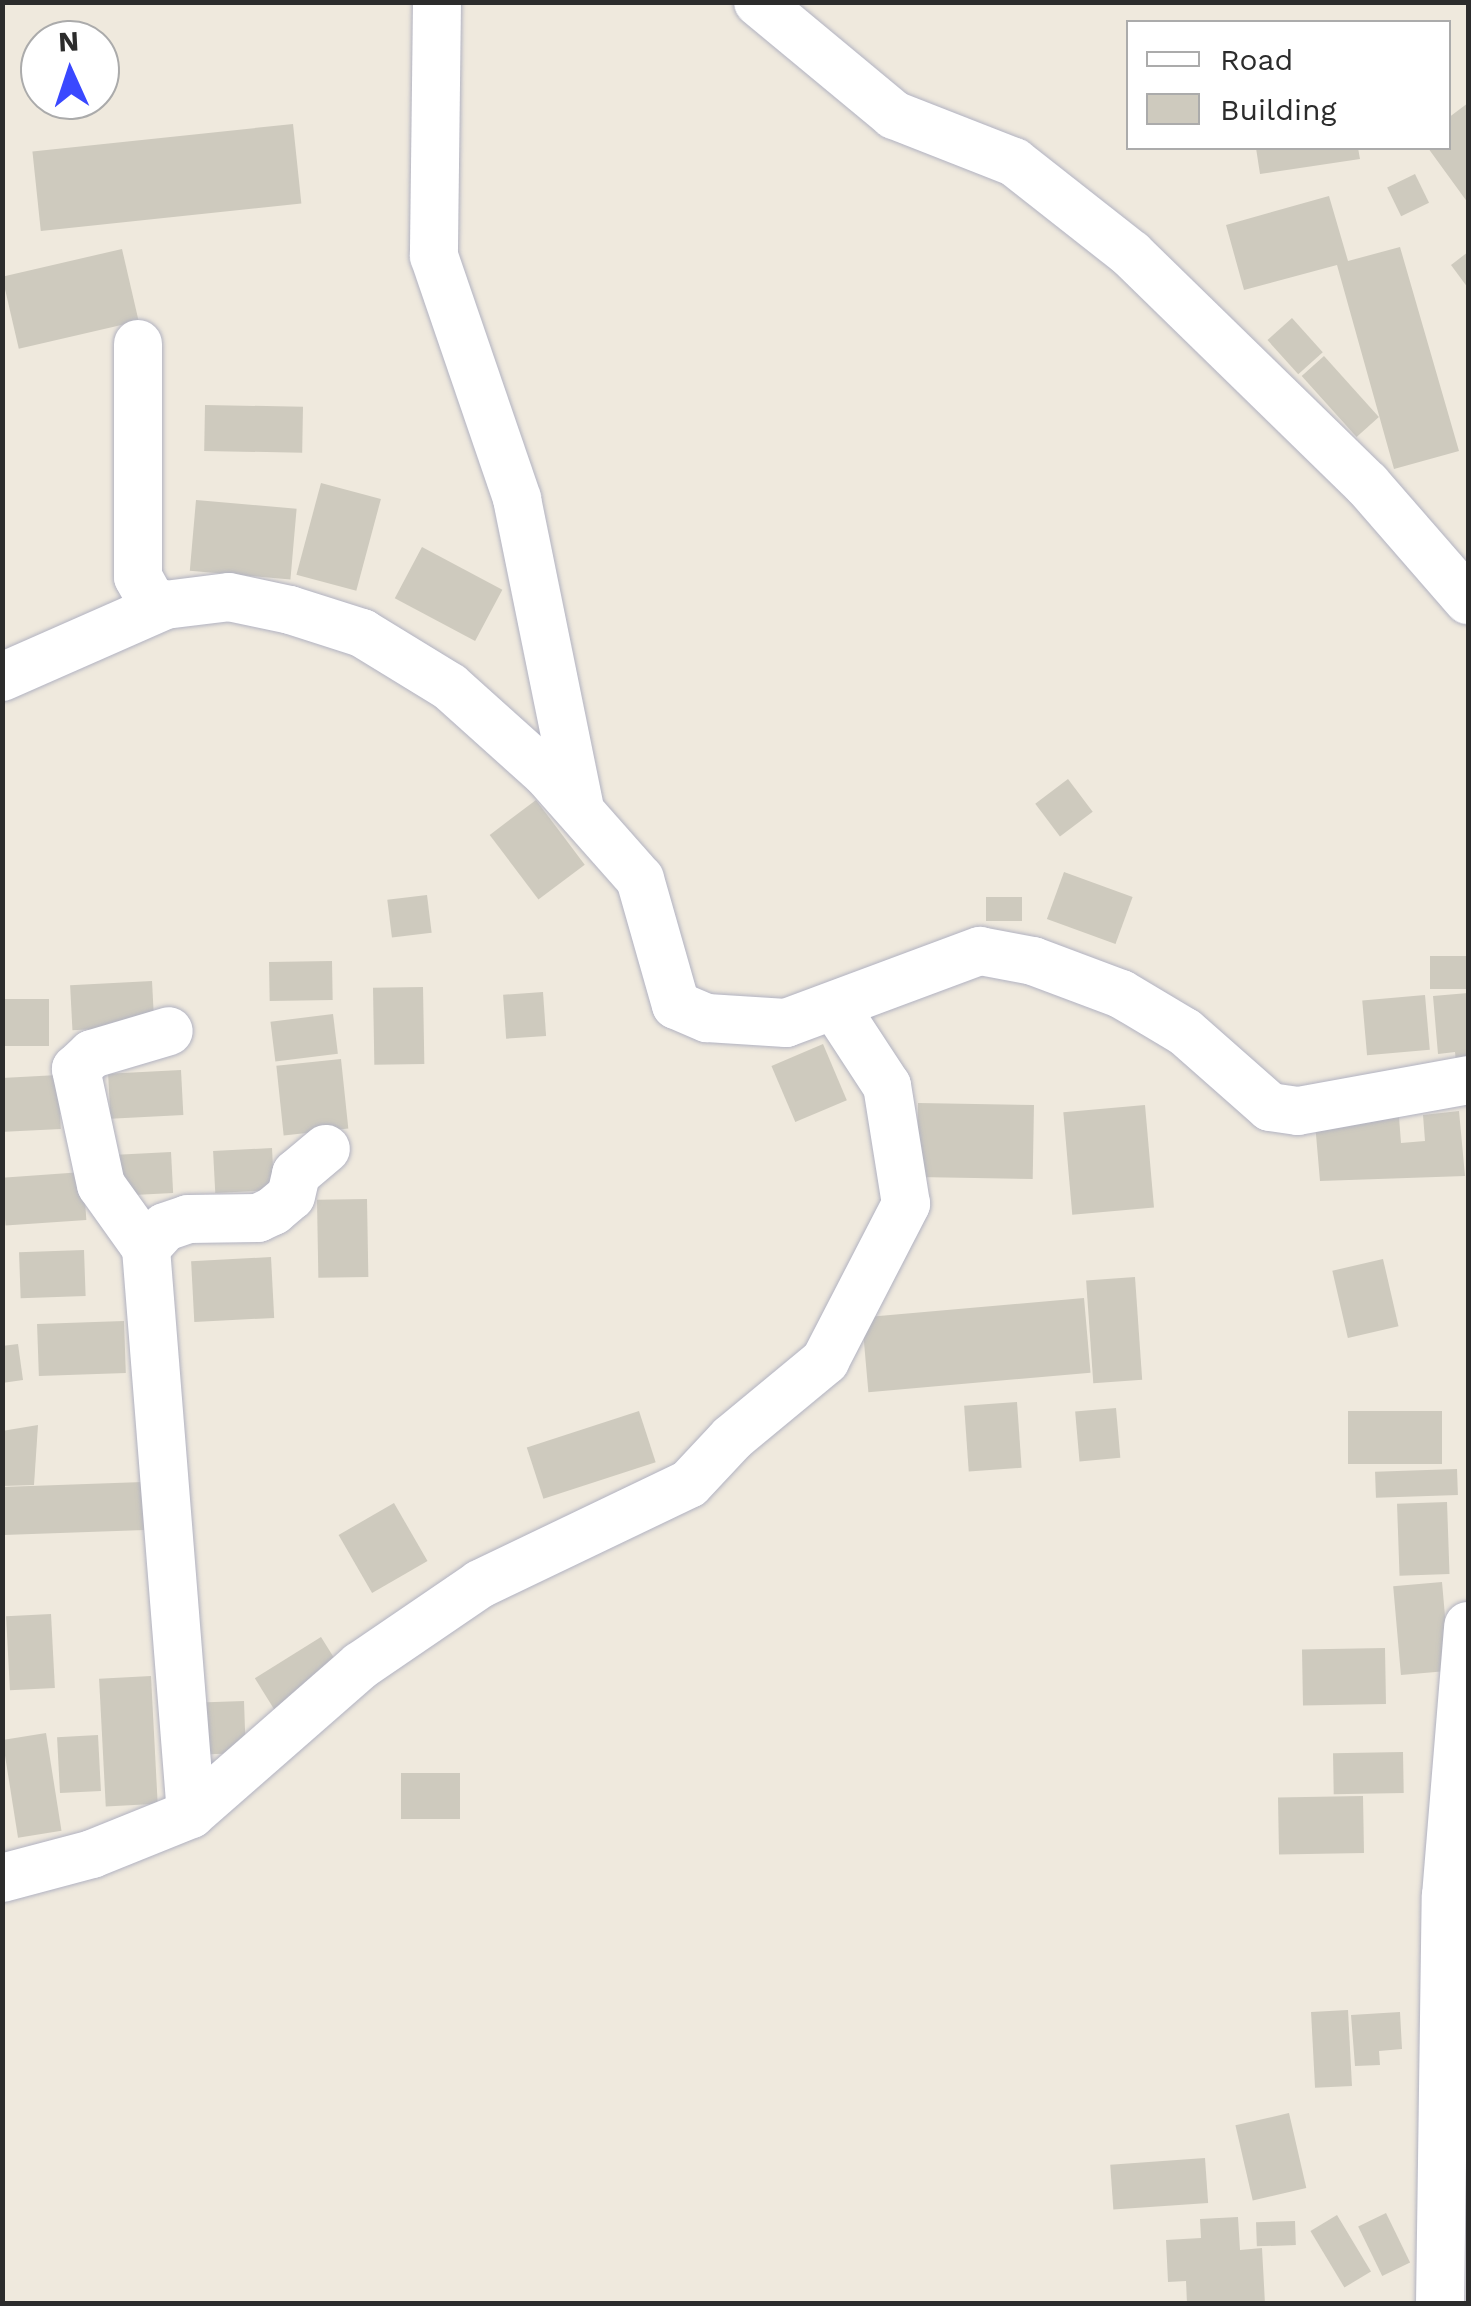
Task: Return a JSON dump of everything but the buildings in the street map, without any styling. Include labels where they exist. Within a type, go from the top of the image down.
[{"type":"street","points":[[437,2],[434,256],[517,499],[581,813]]},
{"type":"street","points":[[758,2],[894,115],[1014,162],[1131,254],[1367,484],[1468,600]]},
{"type":"street","points":[[138,344],[138,578],[150,599],[164,605]]},
{"type":"street","points":[[2,677],[164,605],[229,597],[362,633],[450,688],[581,813],[640,880],[676,1005],[707,1018],[750,1024],[786,1023],[836,1008],[980,951],[1033,961],[1121,994],[1185,1032],[1270,1107],[1298,1111],[1468,1080]]},
{"type":"street","points":[[2,1878],[92,1854],[191,1814],[360,1666],[480,1584],[689,1484],[732,1438],[825,1360],[906,1204],[887,1086],[836,1008]]},
{"type":"street","points":[[169,1030],[92,1054],[76,1070],[101,1186],[146,1248],[191,1814]]},
{"type":"street","points":[[146,1248],[164,1226],[188,1219],[258,1218],[273,1211],[291,1196],[296,1174],[326,1149]]},
{"type":"street","points":[[1450,2298],[1446,1896],[1468,1626]]}]
